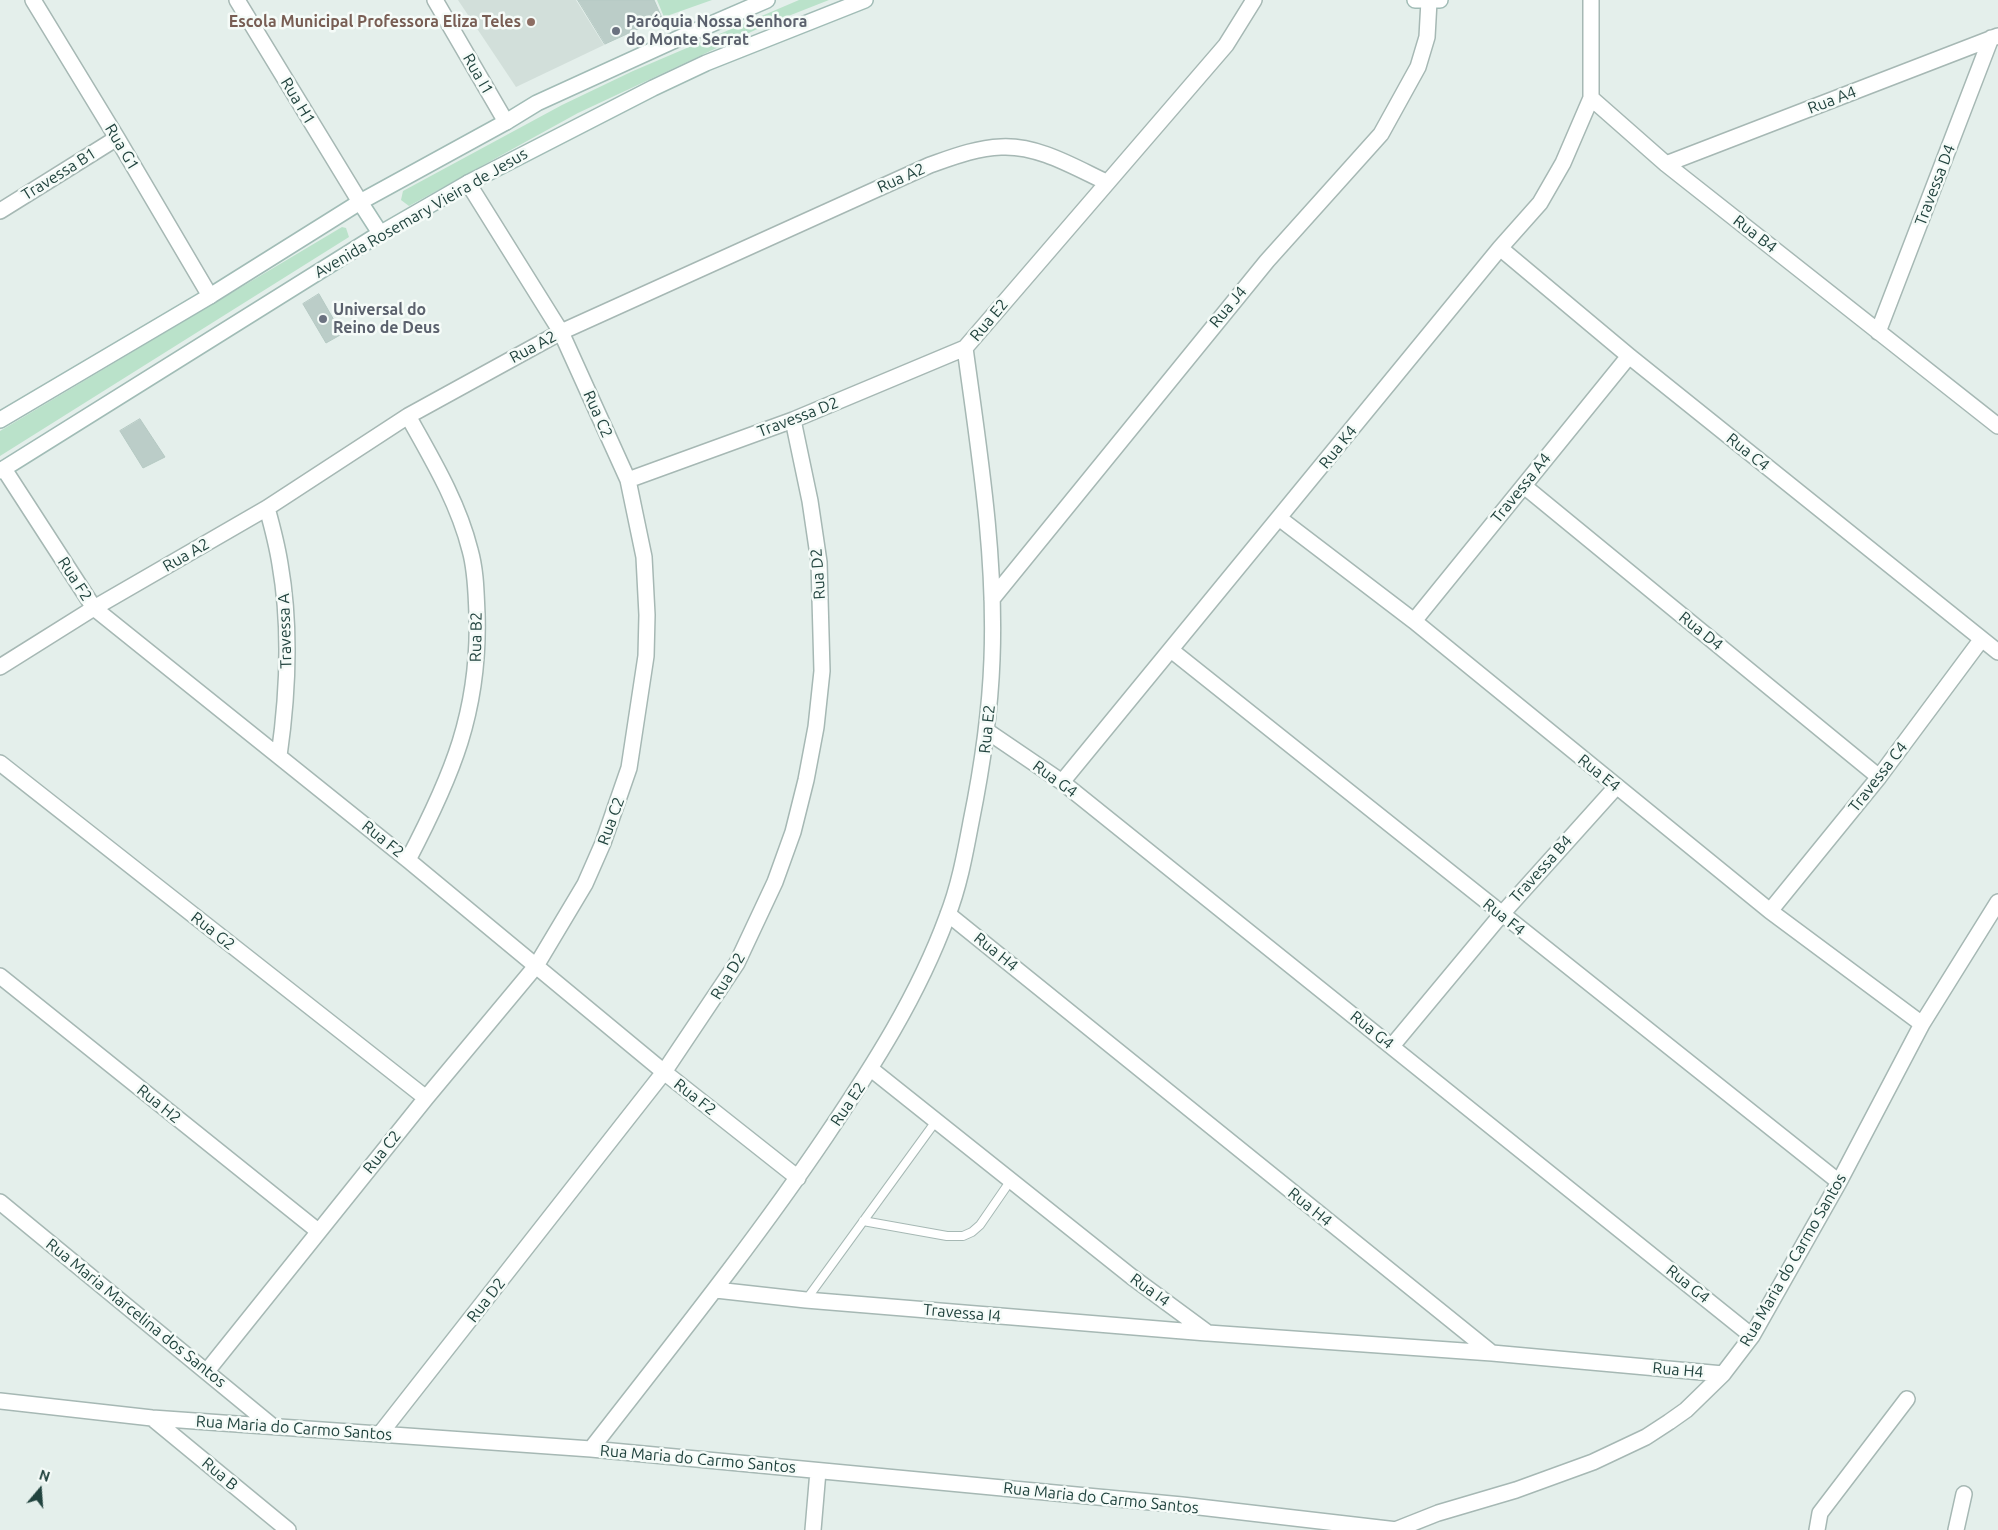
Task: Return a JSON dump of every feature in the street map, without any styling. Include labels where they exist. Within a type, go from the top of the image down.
[{"type":"street","name":"Rua G1","points":[[33,0],[210,296]]},
{"type":"street","name":"Rua H1","points":[[237,0],[380,233]]},
{"type":"street","name":"Rua I1","points":[[435,0],[506,122]]},
{"type":"street","points":[[0,420],[210,296],[360,202],[537,103],[767,0]]},
{"type":"street","name":"Avenida Rosemary Vieira de Jesus","points":[[2,470],[380,233],[468,183],[697,67],[865,0]]},
{"type":"street","name":"Rua E2","points":[[591,1449],[716,1290],[798,1178],[871,1069],[929,964],[948,914],[965,854],[984,760],[992,655],[992,599],[985,492],[965,348],[1106,182],[1226,45],[1254,0]]},
{"type":"street","name":"Rua J4","points":[[992,599],[1261,268],[1381,134],[1418,67],[1427,37],[1428,0]]},
{"type":"street","points":[[1591,0],[1591,98]]},
{"type":"street","name":"Rua A4","points":[[1666,164],[1995,37]]},
{"type":"street","name":"Travessa D4","points":[[1878,332],[1995,37]]},
{"type":"street","name":"Rua B4","points":[[1591,98],[1666,164],[1998,426]]},
{"type":"street","name":"Rua K4","points":[[1062,782],[1500,248],[1540,203],[1563,163],[1591,98]]},
{"type":"street","name":"Travessa B1","points":[[0,211],[117,138]]},
{"type":"street","name":"Rua A2","points":[[0,667],[94,608],[267,508],[408,416],[561,332],[930,165],[966,153],[1002,147],[1028,150],[1062,162],[1106,182]]},
{"type":"street","name":"Rua C2","points":[[207,1371],[426,1098],[536,966],[585,884],[603,843],[629,768],[646,656],[647,614],[644,557],[628,480],[561,332],[468,183]]},
{"type":"street","name":"Rua C4","points":[[1500,248],[1629,356],[1998,652]]},
{"type":"street","name":"Travessa D2","points":[[628,480],[793,420],[965,348]]},
{"type":"street","name":"Travessa A4","points":[[1414,621],[1629,356]]},
{"type":"street","name":"Rua B2","points":[[408,416],[453,501],[471,551],[475,577],[477,629],[474,686],[464,734],[436,806],[408,860]]},
{"type":"street","name":"Rua D2","points":[[380,1434],[664,1072],[737,963],[761,916],[775,882],[793,832],[810,762],[822,671],[819,562],[810,501],[793,420]]},
{"type":"street","name":"Rua F2","points":[[2,470],[94,608],[408,860],[664,1072],[798,1178]]},
{"type":"street","name":"Rua D4","points":[[1524,486],[1879,777]]},
{"type":"street","name":"Travessa A","points":[[267,508],[281,566],[287,637],[285,715],[279,756]]},
{"type":"street","name":"Rua E4","points":[[1279,518],[1414,621],[1770,911],[1922,1024]]},
{"type":"street","name":"Travessa C4","points":[[1770,911],[1879,777],[1981,640]]},
{"type":"street","name":"Rua F4","points":[[1171,650],[1500,914],[1839,1182]]},
{"type":"street","name":"Rua G4","points":[[987,731],[1062,782],[1752,1336]]},
{"type":"street","name":"Rua G2","points":[[0,764],[426,1098]]},
{"type":"street","name":"Travessa B4","points":[[1392,1046],[1500,914],[1616,787]]},
{"type":"street","name":"Rua Maria do Carmo Santos","points":[[0,1401],[152,1418],[591,1449],[1182,1505],[1396,1530],[1438,1513],[1516,1490],[1594,1462],[1646,1437],[1669,1422],[1686,1410],[1723,1374],[1752,1336],[1839,1182],[1922,1024],[1998,902]]},
{"type":"street","name":"Rua H4","points":[[948,914],[1492,1353],[1723,1374]]},
{"type":"street","name":"Rua H2","points":[[0,976],[318,1231]]},
{"type":"street","name":"Rua I4","points":[[871,1069],[1132,1277],[1208,1332]]},
{"type":"street","name":"Rua Maria Marcelina dos Santos","points":[[0,1202],[271,1425]]},
{"type":"street","name":"Travessa I4","points":[[716,1290],[806,1300],[1208,1332]]},
{"type":"street","points":[[1208,1332],[1492,1353]]},
{"type":"street","points":[[1817,1530],[1820,1513],[1907,1399]]},
{"type":"street","name":"Rua B","points":[[152,1418],[288,1530]]},
{"type":"street","points":[[813,1530],[818,1471]]},
{"type":"street","points":[[1956,1530],[1964,1494]]},
{"type":"lane","points":[[806,1300],[936,1121]]},
{"type":"lane","points":[[863,1221],[942,1235],[963,1236],[972,1232],[980,1224],[1011,1180]]},
{"type":"shaded area","name":"Escola Municipal Professora Eliza Teles","points":[[458,0],[576,0],[604,45],[516,87]]},
{"type":"green space","points":[[657,0],[712,0],[664,17]]},
{"type":"green space","points":[[799,0],[829,0],[768,24],[578,113],[409,206],[401,200],[403,191],[562,105],[633,71]]},
{"type":"green space","points":[[342,227],[346,228],[349,237],[0,456],[0,431]]},
{"type":"building","name":"Paróquia Nossa Senhora do Monte Serrat","points":[[578,0],[654,0],[662,18],[605,44]]},
{"type":"building","name":"Universal do Reino de Deus","points":[[319,294],[342,334],[326,343],[303,304]]},
{"type":"building","points":[[140,419],[165,457],[143,468],[120,431]]},
{"type":"place","name":"Escola Municipal Professora Eliza Teles","points":[[531,22]]},
{"type":"place","name":"Paróquia Nossa Senhora do Monte Serrat","points":[[616,31]]},
{"type":"place","name":"Universal do Reino de Deus","points":[[323,319]]}]
